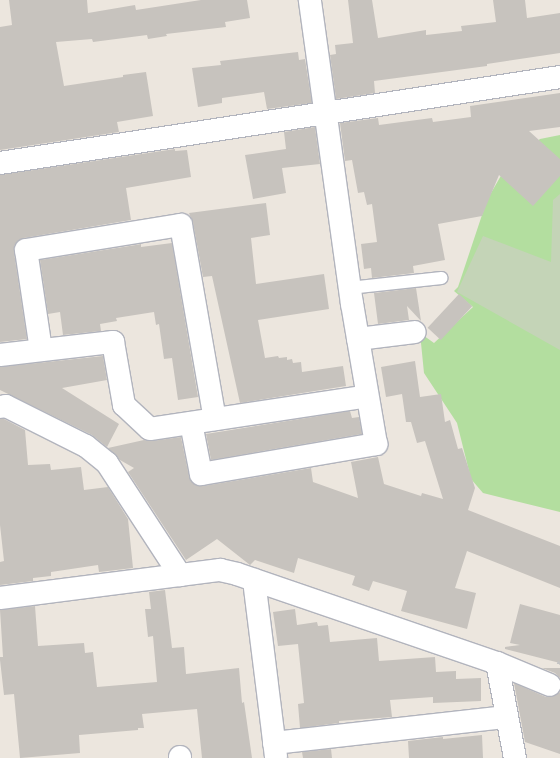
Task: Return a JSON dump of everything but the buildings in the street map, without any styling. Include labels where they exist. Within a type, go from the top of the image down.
[{"type":"street","points":[[191,423],[201,474],[376,444],[350,288],[310,0]]},
{"type":"street","points":[[0,163],[560,77]]},
{"type":"street","points":[[41,350],[26,250],[181,225],[215,419]]},
{"type":"street","points":[[358,339],[415,332]]},
{"type":"street","points":[[0,355],[113,342],[124,405],[150,429],[368,396]]},
{"type":"street","points":[[0,406],[6,406],[86,446],[107,463],[180,575]]},
{"type":"street","points":[[0,598],[220,570],[254,580],[497,663],[550,685]]},
{"type":"street","points":[[254,580],[275,751],[507,717]]},
{"type":"street","points":[[497,663],[515,758]]},
{"type":"lane","points":[[350,288],[441,278]]},
{"type":"green space","points":[[560,135],[560,512],[483,493],[471,479],[457,423],[424,373],[420,333],[434,343],[473,307],[454,291],[458,287],[487,200],[506,167],[540,139]]},
{"type":"green space","points":[[560,194],[560,350],[457,292],[483,236],[551,262],[553,200]]}]
